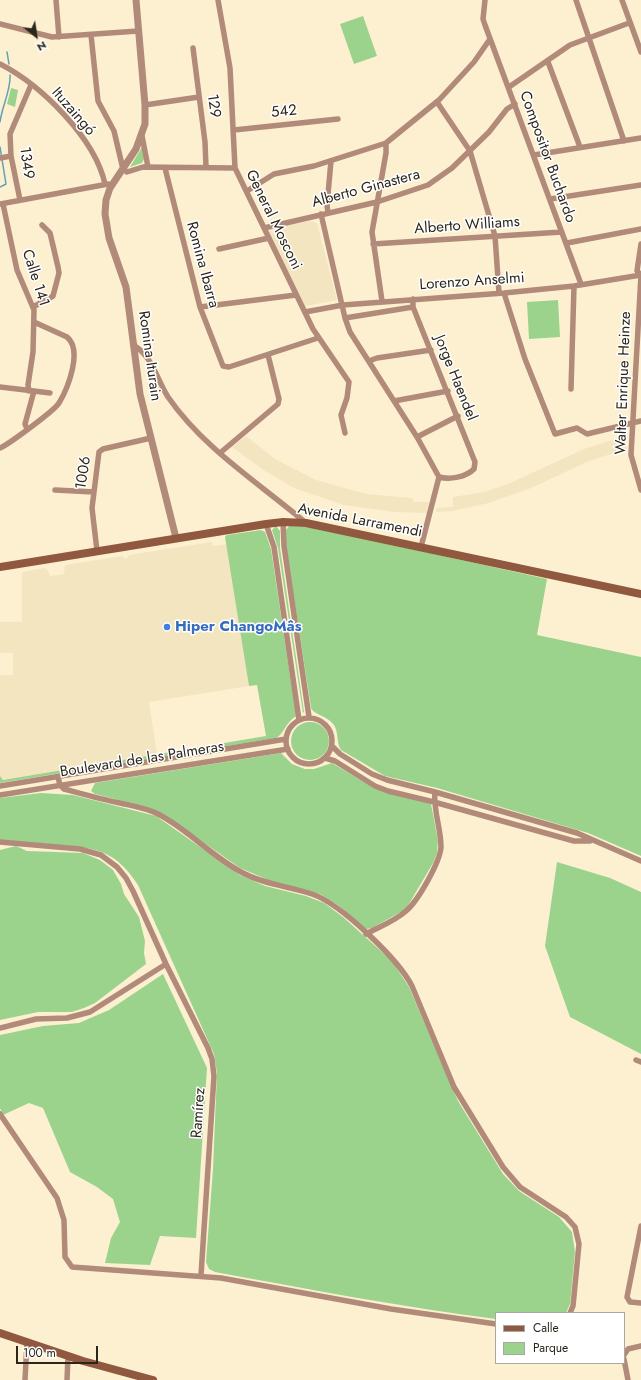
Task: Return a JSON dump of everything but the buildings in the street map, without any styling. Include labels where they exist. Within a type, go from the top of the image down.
[{"type":"main road","name":"Avenida Larramendi","points":[[0,567],[283,522],[306,523],[641,594]]},
{"type":"main road","points":[[0,1333],[128,1377],[153,1380]]},
{"type":"street","points":[[56,0],[59,37]]},
{"type":"street","points":[[136,0],[145,105],[145,124],[142,136],[148,167]]},
{"type":"street","name":"General Mosconi","points":[[218,0],[230,68],[235,168],[318,338],[349,382],[348,398],[341,415],[346,432]]},
{"type":"street","name":"Compositor Buchardo","points":[[486,0],[483,19],[581,284]]},
{"type":"street","points":[[576,0],[624,141]]},
{"type":"street","points":[[622,0],[629,23],[641,52]]},
{"type":"street","points":[[509,87],[548,62],[570,45],[588,37],[629,23]]},
{"type":"street","points":[[0,24],[47,36],[59,37],[138,32]]},
{"type":"street","points":[[91,35],[98,101],[112,126],[123,169],[127,172],[138,167],[235,168]]},
{"type":"street","points":[[247,191],[274,174],[331,161],[386,143],[437,102],[474,62],[490,39]]},
{"type":"street","name":"129","points":[[193,48],[206,142],[206,168]]},
{"type":"street","points":[[548,62],[580,147]]},
{"type":"street","name":"Ituzaingó","points":[[0,64],[31,85],[52,104],[76,130],[96,161],[105,184]]},
{"type":"street","name":"1349","points":[[20,200],[12,156],[11,131],[31,85]]},
{"type":"street","points":[[145,105],[200,97]]},
{"type":"street","points":[[437,102],[470,151],[495,236],[501,293],[555,434],[576,428],[587,434],[641,421]]},
{"type":"street","name":"Alberto Ginastera","points":[[264,228],[377,202],[428,185],[452,168],[489,132],[506,109],[515,104]]},
{"type":"street","name":"542","points":[[234,130],[338,119]]},
{"type":"street","name":"Romina Iturain","points":[[142,136],[123,169],[114,181],[106,200],[106,222],[109,238],[126,287],[140,394],[176,538]]},
{"type":"street","points":[[534,155],[641,138]]},
{"type":"street","points":[[382,301],[372,232],[386,153],[386,143]]},
{"type":"street","points":[[2,158],[12,156]]},
{"type":"street","points":[[328,213],[326,205],[331,161]]},
{"type":"street","name":"Romina Ibarra","points":[[165,168],[200,307],[223,366],[229,367],[268,355]]},
{"type":"street","points":[[2,204],[114,181]]},
{"type":"street","points":[[550,199],[641,184]]},
{"type":"street","name":"Calle 141","points":[[0,448],[11,443],[59,403],[72,373],[75,358],[72,343],[69,338],[34,322],[33,307],[16,270],[2,204]]},
{"type":"street","points":[[321,214],[345,318],[350,332],[417,437],[439,477],[421,547]]},
{"type":"street","points":[[33,307],[53,296],[59,273],[50,233],[42,225]]},
{"type":"street","points":[[567,243],[641,229]]},
{"type":"street","name":"Alberto Williams","points":[[373,244],[562,232]]},
{"type":"street","points":[[219,249],[269,238]]},
{"type":"street","name":"Walter Enrique Heinze","points":[[641,244],[638,272],[641,275],[631,455],[641,490]]},
{"type":"street","name":"Lorenzo Anselmi","points":[[305,312],[343,305],[382,301],[501,293],[574,286],[641,275]]},
{"type":"street","points":[[570,389],[574,286]]},
{"type":"street","points":[[200,307],[296,295]]},
{"type":"street","name":"Jorge Haendel","points":[[413,299],[413,307],[458,416],[475,466],[471,472],[449,479],[439,477]]},
{"type":"street","points":[[345,318],[413,307]]},
{"type":"street","points":[[27,429],[25,424],[32,391],[28,385],[33,352],[34,322]]},
{"type":"street","points":[[220,453],[278,404],[279,399],[268,355],[318,338]]},
{"type":"street","points":[[133,345],[144,352],[173,404],[220,453],[244,475],[306,523]]},
{"type":"street","points":[[369,361],[377,358],[431,350]]},
{"type":"street","points":[[0,386],[50,393]]},
{"type":"street","points":[[394,401],[448,391]]},
{"type":"street","points":[[417,437],[458,416]]},
{"type":"street","name":"1006","points":[[97,551],[92,515],[100,451],[151,438]]},
{"type":"street","points":[[55,490],[94,492]]},
{"type":"street","points":[[283,522],[284,546],[309,718]]},
{"type":"street","points":[[266,524],[274,547],[300,720]]},
{"type":"street","points":[[309,718],[317,719],[326,725],[332,735],[332,746],[325,758],[315,763],[304,763],[294,758],[288,749],[286,739],[291,727],[300,720],[309,718]]},
{"type":"street","name":"Boulevard de las Palmeras","points":[[0,786],[286,739]]},
{"type":"street","points":[[332,746],[340,754],[379,777],[577,833],[592,841],[641,861]]},
{"type":"street","name":"Boulevard de las Palmeras","points":[[0,795],[288,749]]},
{"type":"street","points":[[325,758],[335,761],[381,788],[574,841],[592,841]]},
{"type":"street","points":[[58,777],[60,785],[64,789],[157,814],[242,873],[263,882],[307,893],[324,899],[344,914],[396,961],[409,979],[454,1087],[503,1167],[514,1182],[566,1217],[575,1227],[579,1244],[573,1306],[570,1312]]},
{"type":"street","points":[[366,934],[406,911],[415,901],[438,861],[441,845],[434,802],[435,792]]},
{"type":"street","name":"Ramírez","points":[[0,842],[80,849],[101,856],[110,861],[130,884],[166,964],[208,1048],[214,1071],[201,1275]]},
{"type":"street","points":[[0,1028],[36,1019],[67,1018],[90,1012],[166,964]]},
{"type":"street","points":[[0,1114],[57,1198],[64,1220],[65,1256],[72,1268],[201,1275],[391,1309],[495,1324]]},
{"type":"street","points":[[641,1226],[640,1244],[627,1297],[630,1302],[641,1302]]},
{"type":"street","points":[[25,1380],[27,1342]]},
{"type":"street","points":[[625,1354],[628,1349],[641,1346]]},
{"type":"street","points":[[67,1380],[68,1356]]},
{"type":"street","points":[[625,1364],[628,1380]]},
{"type":"shaded area","points":[[310,221],[317,223],[337,300],[305,306],[268,232],[275,228]]},
{"type":"shaded area","points":[[627,435],[627,449],[589,461],[531,488],[489,503],[452,511],[436,512],[437,508],[453,507],[453,497],[484,492],[508,484],[584,449]]},
{"type":"shaded area","points":[[246,436],[275,459],[316,480],[366,494],[412,498],[414,502],[429,502],[427,513],[394,512],[344,505],[294,488],[265,471],[232,447]]},
{"type":"shaded area","points":[[212,542],[213,546],[228,544],[249,686],[149,702],[157,754],[3,780],[0,776],[0,675],[13,675],[13,653],[0,653],[0,622],[22,622],[22,572],[45,568],[50,576],[64,574],[65,565],[122,556],[126,559],[129,555]]},
{"type":"green space","points":[[363,16],[377,56],[354,64],[340,24]]},
{"type":"green space","points":[[11,88],[18,90],[15,107],[7,104]]},
{"type":"green space","points":[[142,147],[144,159],[142,163],[130,167]]},
{"type":"green space","points":[[558,300],[560,337],[529,339],[527,302]]},
{"type":"green space","points":[[276,526],[280,531],[280,548],[303,713],[278,548],[272,530]]},
{"type":"green space","points":[[289,526],[312,527],[547,579],[537,635],[641,657],[641,856],[588,833],[437,788],[385,776],[341,750],[338,744],[334,725],[311,708],[286,545],[286,530]]},
{"type":"green space","points":[[261,530],[265,532],[271,549],[296,716],[290,721],[279,736],[276,738],[0,783],[0,776],[3,780],[266,736],[257,685],[249,686],[225,537],[227,535]]},
{"type":"green space","points":[[310,722],[320,725],[326,731],[329,741],[326,751],[320,757],[310,760],[300,757],[294,751],[291,741],[294,731],[300,725]]},
{"type":"green space","points":[[281,753],[292,764],[305,769],[314,769],[332,763],[374,788],[431,804],[438,840],[437,853],[433,863],[406,909],[372,928],[366,929],[338,905],[320,894],[271,881],[240,868],[173,821],[139,805],[95,794],[91,791],[95,783]]},
{"type":"green space","points":[[41,793],[73,795],[156,816],[240,875],[265,886],[306,896],[324,903],[343,917],[392,961],[409,987],[458,1101],[503,1174],[519,1191],[559,1217],[572,1232],[575,1252],[570,1304],[566,1312],[495,1312],[495,1319],[355,1297],[215,1272],[209,1269],[206,1262],[213,1169],[217,1073],[214,1054],[138,885],[130,873],[113,858],[94,850],[0,840],[0,798]]},
{"type":"green space","points":[[16,846],[27,851],[83,853],[100,860],[113,870],[121,884],[124,894],[139,917],[145,941],[144,953],[146,964],[95,1003],[72,1012],[38,1012],[0,1020],[0,850]]},
{"type":"green space","points":[[557,862],[610,878],[641,892],[641,1054],[570,1017],[545,946]]},
{"type":"green space","points":[[163,974],[207,1068],[196,1238],[160,1236],[150,1265],[105,1263],[111,1238],[120,1222],[113,1199],[97,1187],[70,1172],[43,1108],[29,1103],[3,1115],[0,1108],[0,1035],[43,1026],[79,1023],[109,1010]]},
{"type":"waterway","points":[[7,52],[9,64]]},
{"type":"waterway","points":[[0,122],[9,86],[10,75]]},
{"type":"waterway","points":[[0,147],[6,184],[0,187]]},
{"type":"place","name":"Hiper ChangoMâs","points":[[167,627]]}]
